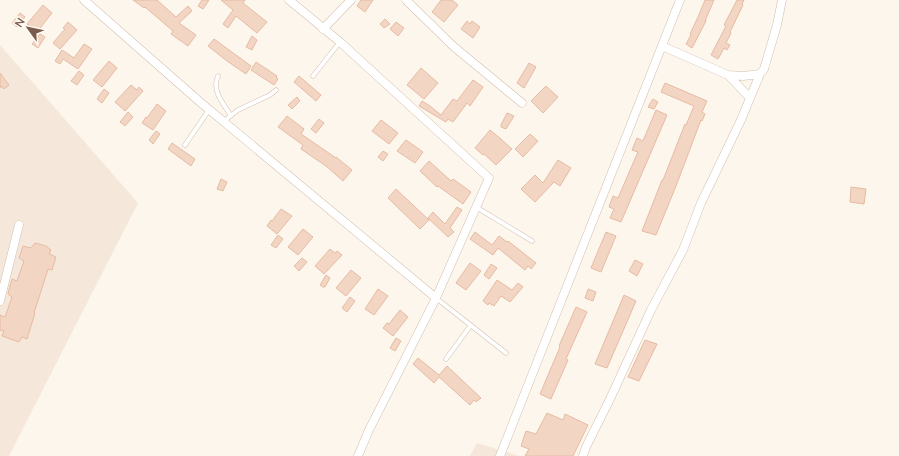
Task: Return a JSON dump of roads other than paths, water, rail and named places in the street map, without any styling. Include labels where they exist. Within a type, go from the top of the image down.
[{"type":"street","points":[[84,0],[223,122],[436,298]]},
{"type":"street","points":[[289,0],[340,42],[489,178],[436,298],[369,430],[358,456]]},
{"type":"street","points":[[323,28],[351,0]]},
{"type":"street","points":[[406,0],[453,46],[522,103]]},
{"type":"street","points":[[500,456],[680,0]]},
{"type":"street","points":[[583,456],[586,446],[652,310],[683,250],[701,203],[760,74],[764,69],[777,25],[782,0]]},
{"type":"street","points":[[662,46],[728,75],[743,76],[760,74]]},
{"type":"street","points":[[728,75],[750,98]]},
{"type":"street","points":[[0,302],[19,225]]},
{"type":"lane","points":[[313,76],[340,42]]},
{"type":"lane","points":[[218,76],[216,81],[216,90],[232,116]]},
{"type":"lane","points":[[223,122],[238,110],[270,95],[276,90]]},
{"type":"lane","points":[[185,145],[209,110]]},
{"type":"lane","points":[[476,207],[532,241]]},
{"type":"lane","points":[[436,298],[506,353]]},
{"type":"lane","points":[[446,359],[471,325]]}]
